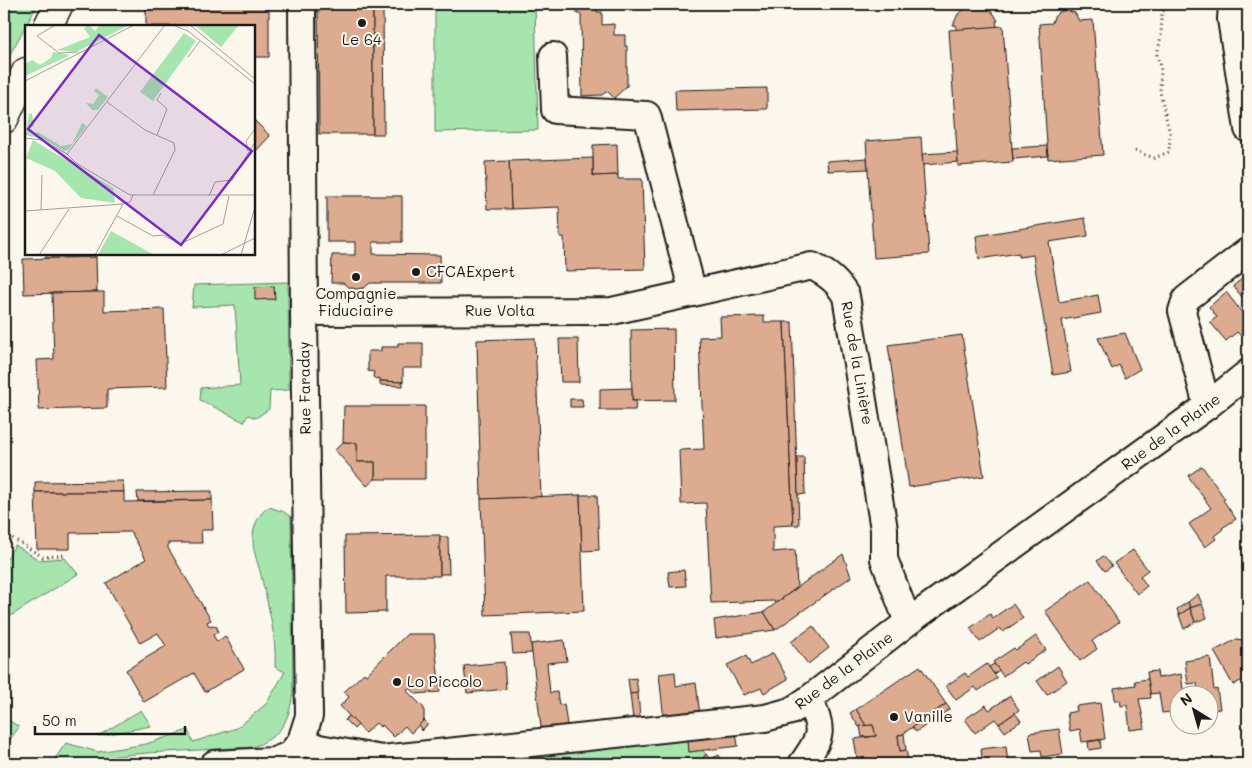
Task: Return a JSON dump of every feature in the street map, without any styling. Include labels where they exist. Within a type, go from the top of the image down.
[{"type":"main road","points":[[48,25],[59,4]]},
{"type":"main road","points":[[4,119],[25,74]]},
{"type":"street","name":"Rue Faraday","points":[[301,741],[309,716],[302,4]]},
{"type":"street","points":[[1228,9],[1248,129]]},
{"type":"street","points":[[553,56],[555,110],[647,115],[694,293]]},
{"type":"street","points":[[1207,406],[1182,311],[1186,299],[1248,251]]},
{"type":"street","name":"Rue de la Linière","points":[[694,293],[812,266],[830,275],[839,284],[846,296],[883,520],[884,559],[908,622]]},
{"type":"street","name":"Rue Volta","points":[[304,312],[612,311],[694,293]]},
{"type":"street","name":"Rue de la Plaine","points":[[301,741],[319,748],[382,759],[765,718],[791,711],[908,622],[1207,406],[1248,373]]},
{"type":"street","points":[[802,764],[816,745],[820,725],[809,699]]},
{"type":"street","points":[[214,764],[274,761],[290,755],[301,741]]},
{"type":"path","points":[[1135,151],[1154,158],[1169,152],[1170,134],[1160,92],[1161,70],[1157,55],[1161,36],[1162,12],[1171,4]]},
{"type":"path","points":[[4,533],[43,557],[66,555]]},
{"type":"green space","points":[[4,4],[38,4],[25,25],[4,65]]},
{"type":"green space","points":[[435,4],[535,4],[538,130],[435,132]]},
{"type":"green space","points":[[288,282],[289,390],[270,391],[269,409],[256,418],[248,415],[244,422],[200,400],[201,388],[240,385],[235,305],[192,307],[194,285]]},
{"type":"green space","points":[[269,507],[284,512],[291,517],[293,692],[286,719],[277,732],[263,743],[253,747],[116,756],[87,764],[51,764],[66,743],[98,752],[146,744],[188,730],[193,742],[237,728],[266,704],[285,672],[275,667],[271,619],[253,544],[256,522]]},
{"type":"green space","points":[[15,545],[39,560],[65,558],[78,574],[4,620],[4,564]]},
{"type":"green space","points":[[141,710],[151,726],[98,736]]},
{"type":"green space","points":[[4,717],[19,727],[4,748]]},
{"type":"green space","points":[[675,737],[688,740],[689,752],[702,750],[706,754],[701,761],[706,764],[456,764]]},
{"type":"building","points":[[146,4],[269,4],[269,57],[255,57],[255,25],[146,25]]},
{"type":"building","points":[[318,4],[373,4],[373,134],[319,134]]},
{"type":"building","points":[[373,4],[383,4],[384,134],[373,134]]},
{"type":"building","points":[[577,4],[597,4],[597,12],[602,12],[602,25],[614,24],[614,35],[625,35],[625,46],[627,46],[627,86],[614,98],[607,91],[602,95],[582,96],[581,14],[577,14]]},
{"type":"building","points":[[977,5],[986,8],[994,14],[998,21],[996,21],[997,27],[956,30],[956,25],[953,25],[958,14],[968,7]]},
{"type":"building","points":[[1066,10],[1075,13],[1079,21],[1093,20],[1103,155],[1048,159],[1039,24],[1052,23],[1054,17],[1059,12]]},
{"type":"building","points":[[1003,26],[1013,162],[958,166],[949,30]]},
{"type":"building","points":[[767,88],[767,109],[676,111],[675,90]]},
{"type":"building","points":[[255,121],[270,136],[255,152]]},
{"type":"building","points":[[921,137],[929,254],[874,258],[866,141]]},
{"type":"building","points":[[617,144],[618,175],[593,176],[593,145]]},
{"type":"building","points":[[1047,146],[1048,156],[1013,159],[1012,148]]},
{"type":"building","points":[[957,152],[958,162],[923,165],[922,154]]},
{"type":"building","points":[[593,158],[593,176],[618,175],[618,179],[642,179],[645,269],[565,271],[564,237],[560,237],[559,207],[511,209],[509,161]]},
{"type":"building","points":[[867,158],[868,169],[828,171],[827,161]]},
{"type":"building","points":[[509,161],[511,209],[487,209],[485,162]]},
{"type":"building","points":[[327,196],[402,196],[402,242],[373,242],[373,254],[440,255],[441,283],[370,283],[364,288],[356,289],[348,287],[343,283],[331,283],[332,255],[355,255],[355,242],[327,242]]},
{"type":"building","points":[[1085,218],[1088,236],[1049,242],[1059,302],[1098,295],[1101,313],[1062,320],[1071,372],[1053,375],[1033,255],[1019,257],[1019,253],[979,259],[976,236]]},
{"type":"building","points":[[46,255],[95,255],[96,257],[46,258]]},
{"type":"building","points":[[96,257],[97,292],[24,294],[23,259]]},
{"type":"building","points":[[1248,274],[1248,294],[1243,298],[1233,286]]},
{"type":"building","points":[[274,286],[275,299],[255,300],[255,287]]},
{"type":"building","points":[[104,292],[104,311],[164,309],[167,387],[107,389],[107,408],[39,410],[37,360],[54,359],[52,293]]},
{"type":"building","points":[[1226,292],[1248,320],[1248,330],[1241,336],[1237,332],[1226,341],[1210,322],[1217,317],[1209,307]]},
{"type":"building","points":[[764,316],[764,322],[784,322],[793,525],[773,526],[773,552],[795,550],[797,588],[775,603],[774,601],[711,603],[706,503],[681,504],[679,450],[704,449],[699,337],[721,336],[720,317]]},
{"type":"building","points":[[784,322],[792,322],[799,525],[793,525]]},
{"type":"building","points":[[674,329],[675,400],[632,401],[631,330]]},
{"type":"building","points":[[1125,333],[1140,369],[1125,378],[1119,365],[1112,369],[1098,338]]},
{"type":"building","points":[[962,335],[984,476],[909,487],[888,345]]},
{"type":"building","points":[[535,338],[541,497],[481,499],[477,340]]},
{"type":"building","points":[[559,339],[578,339],[579,382],[561,382]]},
{"type":"building","points":[[398,343],[423,343],[423,368],[403,368],[403,382],[380,381],[380,378],[376,379],[373,377],[374,372],[368,371],[368,351],[381,351],[381,347],[398,347]]},
{"type":"building","points":[[380,381],[403,382],[403,386],[380,385]]},
{"type":"building","points":[[632,388],[632,401],[636,401],[635,410],[600,410],[600,389]]},
{"type":"building","points":[[570,399],[582,399],[583,407],[570,407]]},
{"type":"building","points":[[344,406],[425,406],[425,479],[375,479],[375,462],[357,462],[357,443],[343,442]]},
{"type":"building","points":[[343,442],[357,443],[357,462],[375,462],[375,479],[367,486],[335,450]]},
{"type":"building","points":[[797,457],[804,457],[805,494],[798,495]]},
{"type":"building","points":[[1202,466],[1225,499],[1223,500],[1236,519],[1222,528],[1214,536],[1216,539],[1205,547],[1189,524],[1211,508],[1188,476]]},
{"type":"building","points":[[123,481],[124,492],[35,492],[35,482]]},
{"type":"building","points":[[212,491],[212,500],[138,501],[137,492]]},
{"type":"building","points":[[35,492],[124,492],[124,502],[212,500],[213,530],[201,530],[202,543],[168,543],[168,548],[211,620],[207,622],[209,626],[217,627],[218,632],[213,635],[217,642],[225,636],[244,669],[205,692],[194,673],[144,702],[126,670],[166,646],[158,633],[140,643],[106,583],[146,559],[131,532],[70,533],[70,549],[37,549]]},
{"type":"building","points":[[580,495],[584,611],[485,615],[481,499]]},
{"type":"building","points":[[580,495],[597,495],[599,550],[582,551]]},
{"type":"building","points":[[440,535],[440,576],[386,576],[386,612],[346,613],[345,536]]},
{"type":"building","points":[[440,537],[448,537],[449,574],[440,574]]},
{"type":"building","points":[[1133,550],[1148,570],[1140,576],[1147,586],[1137,594],[1114,563]]},
{"type":"building","points":[[843,554],[851,577],[775,630],[764,612]]},
{"type":"building","points":[[1103,556],[1112,566],[1105,571],[1097,561]]},
{"type":"building","points":[[684,570],[686,586],[670,587],[668,572]]},
{"type":"building","points":[[1090,580],[1119,622],[1092,641],[1097,649],[1080,661],[1045,611]]},
{"type":"building","points":[[1198,594],[1202,604],[1190,608],[1188,602]]},
{"type":"building","points":[[1188,602],[1190,608],[1179,615],[1177,609]]},
{"type":"building","points":[[1013,604],[1023,618],[1003,632],[1000,628],[980,642],[970,628],[990,614],[993,618]]},
{"type":"building","points":[[1202,604],[1207,618],[1195,622],[1190,608]]},
{"type":"building","points":[[1190,608],[1195,622],[1184,629],[1179,615]]},
{"type":"building","points":[[764,612],[775,630],[716,638],[714,620]]},
{"type":"building","points":[[813,626],[829,648],[808,664],[791,642]]},
{"type":"building","name":"Lo Piccolo","points":[[407,634],[434,634],[440,692],[416,694],[410,688],[407,691],[424,708],[424,720],[411,733],[405,726],[394,737],[382,725],[380,727],[376,723],[365,733],[340,706],[349,697],[344,692],[364,673],[366,675]]},
{"type":"building","points":[[511,634],[530,634],[532,653],[513,654]]},
{"type":"building","points":[[1036,636],[1046,650],[1025,664],[1023,662],[1003,676],[993,662],[1014,648],[1016,650]]},
{"type":"building","points":[[1237,639],[1242,640],[1248,652],[1248,677],[1233,685],[1214,651]]},
{"type":"building","points":[[564,640],[567,661],[547,663],[550,693],[557,692],[559,705],[564,704],[568,732],[542,735],[531,644]]},
{"type":"building","points":[[773,653],[788,679],[764,693],[761,688],[744,695],[727,665],[746,656],[751,665]]},
{"type":"building","points":[[1210,657],[1214,686],[1197,686],[1197,683],[1188,684],[1185,661]]},
{"type":"building","points":[[504,662],[506,689],[467,693],[464,666]]},
{"type":"building","points":[[987,664],[997,678],[978,691],[975,687],[956,700],[946,686],[965,673],[968,677]]},
{"type":"building","points":[[994,664],[999,670],[994,674],[989,667]]},
{"type":"building","name":"Vanille","points":[[920,666],[946,704],[904,734],[898,735],[900,751],[906,750],[909,764],[858,764],[854,739],[876,736],[873,725],[866,726],[856,709]]},
{"type":"building","points":[[1058,666],[1067,681],[1047,695],[1037,681]]},
{"type":"building","points":[[1157,671],[1158,678],[1181,674],[1183,686],[1170,686],[1170,712],[1162,713],[1159,693],[1150,694],[1147,672]]},
{"type":"building","points":[[675,672],[676,686],[696,683],[700,715],[664,720],[659,674]]},
{"type":"building","points":[[636,678],[638,693],[630,694],[628,679]]},
{"type":"building","points":[[1148,679],[1151,698],[1139,699],[1145,728],[1130,730],[1127,705],[1121,706],[1120,700],[1115,700],[1114,688],[1136,685],[1135,681]]},
{"type":"building","points":[[638,693],[640,718],[633,719],[630,694]]},
{"type":"building","points":[[1010,696],[1019,710],[999,724],[995,719],[975,733],[965,719],[986,705],[989,710]]},
{"type":"building","points":[[1100,703],[1105,739],[1082,742],[1080,729],[1070,731],[1067,713],[1077,711],[1076,706]]},
{"type":"building","points":[[946,704],[950,709],[937,718],[933,713]]},
{"type":"building","points":[[856,709],[866,726],[859,727],[850,713]]},
{"type":"building","points":[[1015,713],[1021,721],[1005,732],[999,724]]},
{"type":"building","points":[[349,716],[358,725],[354,729],[345,720]]},
{"type":"building","points":[[424,720],[428,724],[421,731],[419,725]]},
{"type":"building","points":[[922,721],[925,726],[916,732],[912,727]]},
{"type":"building","points":[[873,725],[876,736],[862,737],[860,726]]},
{"type":"building","points":[[1059,729],[1063,754],[1042,757],[1041,750],[1032,751],[1029,733]]},
{"type":"building","points":[[736,733],[738,746],[689,752],[688,740]]},
{"type":"building","points":[[904,734],[906,750],[900,751],[898,735]]},
{"type":"building","points":[[1100,740],[1101,748],[1089,750],[1088,742]]},
{"type":"building","points":[[1006,746],[1008,763],[983,764],[981,749]]},
{"type":"building","points":[[706,754],[710,759],[719,755],[724,764],[706,764],[701,761]]},
{"type":"place","name":"Le 64","points":[[362,23]]},
{"type":"place","name":"CFCAExpert","points":[[416,272]]},
{"type":"place","name":"Compagnie Fiduciaire","points":[[356,277]]},
{"type":"place","name":"Lo Piccolo","points":[[397,682]]},
{"type":"place","name":"Vanille","points":[[894,717]]}]
